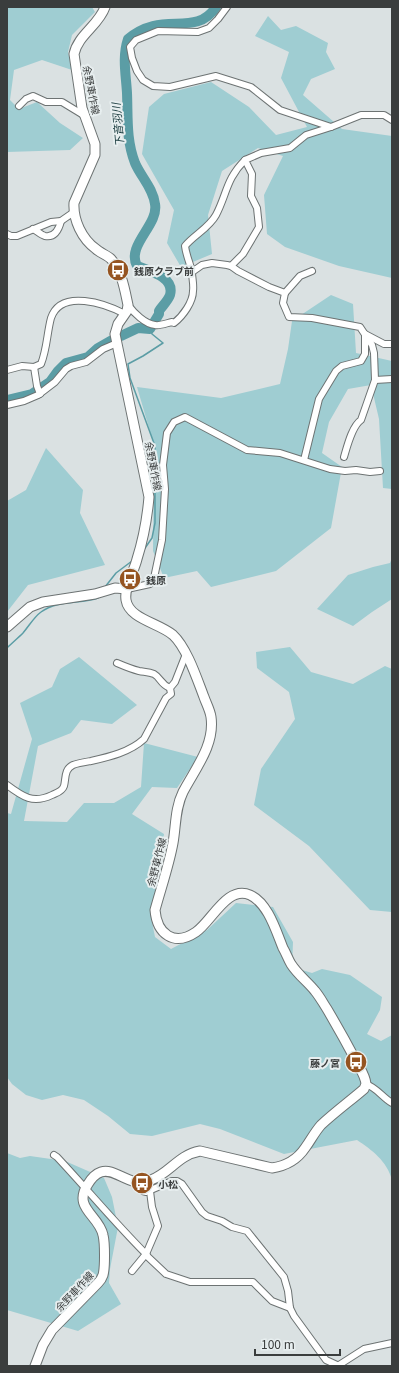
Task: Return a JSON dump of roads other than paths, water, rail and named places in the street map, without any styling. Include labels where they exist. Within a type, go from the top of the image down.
[{"type":"main road","name":"余野車作線","points":[[74,212],[74,203],[95,155],[95,144],[82,108],[74,54],[76,46],[94,24],[105,7]]},
{"type":"main road","points":[[74,212],[80,231],[88,242],[97,250],[111,258],[118,270],[127,310]]},
{"type":"main road","name":"余野車作線","points":[[127,310],[118,324],[115,334],[149,497],[147,524],[137,561],[127,589],[126,599],[133,614],[159,625],[173,635],[186,654],[211,716],[211,728],[205,752],[182,794],[178,809],[173,844],[154,910],[156,919],[166,936],[174,938],[186,936],[197,931],[225,901],[232,896],[240,893],[249,894],[260,901],[266,910],[291,964],[316,992],[365,1076],[366,1084]]},
{"type":"main road","points":[[7,627],[30,607],[43,602],[95,594],[115,588],[127,589]]},
{"type":"main road","points":[[86,1187],[94,1177],[101,1172],[109,1172],[132,1182],[142,1183],[152,1180],[182,1158],[191,1153],[200,1151],[272,1168],[280,1167],[291,1162],[298,1156],[305,1148],[312,1135],[322,1124],[364,1089],[366,1084]]},
{"type":"main road","name":"余野車作線","points":[[35,1366],[43,1345],[52,1330],[98,1283],[103,1275],[103,1235],[99,1225],[88,1212],[83,1203],[83,1193],[86,1187]]},
{"type":"street","points":[[227,7],[209,28],[198,32],[158,31],[136,40],[130,47],[137,71],[143,80],[153,86],[170,87],[216,76],[251,87],[280,110],[331,127]]},
{"type":"street","points":[[19,106],[26,99],[32,96],[46,102],[62,102],[85,116]]},
{"type":"street","points":[[7,370],[22,366],[34,367],[41,364],[51,319],[55,311],[62,304],[83,300],[133,312],[153,325],[174,323],[184,312],[194,292],[190,261],[185,254],[185,246],[215,216],[230,179],[245,160],[261,154],[290,148],[306,135],[361,115],[384,115],[392,120]]},
{"type":"street","points":[[231,266],[243,254],[260,227],[257,208],[251,196],[252,174],[245,160]]},
{"type":"street","points":[[7,234],[17,236],[51,222],[61,221],[74,212]]},
{"type":"street","points":[[33,229],[47,236],[53,235],[60,228],[61,221]]},
{"type":"street","points":[[192,272],[202,265],[212,263],[231,266],[238,271],[285,293]]},
{"type":"street","points":[[312,271],[300,276],[285,293],[283,303],[289,317],[312,318],[360,327],[372,345],[374,353],[375,380],[361,420],[357,422],[344,457]]},
{"type":"street","points":[[365,334],[384,344],[392,344]]},
{"type":"street","points":[[304,460],[319,399],[336,371],[342,366],[361,361],[365,354],[365,334]]},
{"type":"street","points":[[7,405],[24,401],[55,382],[66,369],[86,362],[103,349],[117,343]]},
{"type":"street","points":[[34,367],[39,391]]},
{"type":"street","points":[[375,380],[392,379]]},
{"type":"street","points":[[127,589],[150,584],[154,578],[162,540],[165,489],[163,477],[164,450],[167,433],[174,422],[185,417],[247,450],[280,453],[330,469],[345,472],[356,470],[370,472],[380,471]]},
{"type":"street","points":[[7,785],[24,796],[34,800],[43,799],[60,791],[63,787],[67,770],[72,765],[120,753],[139,744],[144,739],[166,698],[170,694],[170,688],[175,682],[186,654]]},
{"type":"street","points":[[117,663],[141,672],[153,674],[170,688]]},
{"type":"street","points":[[366,1084],[374,1087],[385,1099],[392,1103]]},
{"type":"street","points":[[54,1155],[86,1187],[112,1219],[166,1274],[190,1282],[253,1282],[272,1301],[290,1308]]},
{"type":"street","points":[[136,1182],[142,1191],[150,1191],[172,1181],[177,1181],[182,1184],[202,1212],[207,1216],[222,1221],[232,1227],[247,1231],[284,1277],[288,1291],[290,1308],[294,1316],[326,1360],[339,1365],[364,1349],[392,1343]]},
{"type":"street","points":[[132,1271],[146,1254],[158,1226],[152,1206],[150,1191]]},
{"type":"waterway","name":"下音羽川","points":[[121,336],[138,328],[150,329],[159,314],[159,311],[169,297],[171,289],[165,279],[137,266],[135,258],[139,243],[155,212],[155,204],[152,193],[135,163],[130,146],[125,66],[125,52],[128,39],[140,31],[153,26],[195,22],[203,19],[216,7]]},
{"type":"waterway","points":[[143,551],[152,538],[155,523],[155,446],[130,378],[128,364],[163,343],[152,334],[150,329]]},
{"type":"waterway","points":[[7,400],[32,394],[50,382],[66,363],[88,357],[98,348],[112,340]]},
{"type":"waterway","points":[[105,587],[116,573],[132,561]]},
{"type":"waterway","points":[[7,648],[23,633],[38,614],[47,608],[61,604],[91,600],[100,596]]},
{"type":"place","name":"銭原クラブ前","points":[[118,270]]},
{"type":"place","name":"銭原","points":[[130,579]]},
{"type":"place","name":"藤ノ宮","points":[[356,1062]]},
{"type":"place","name":"小松","points":[[142,1183]]}]
